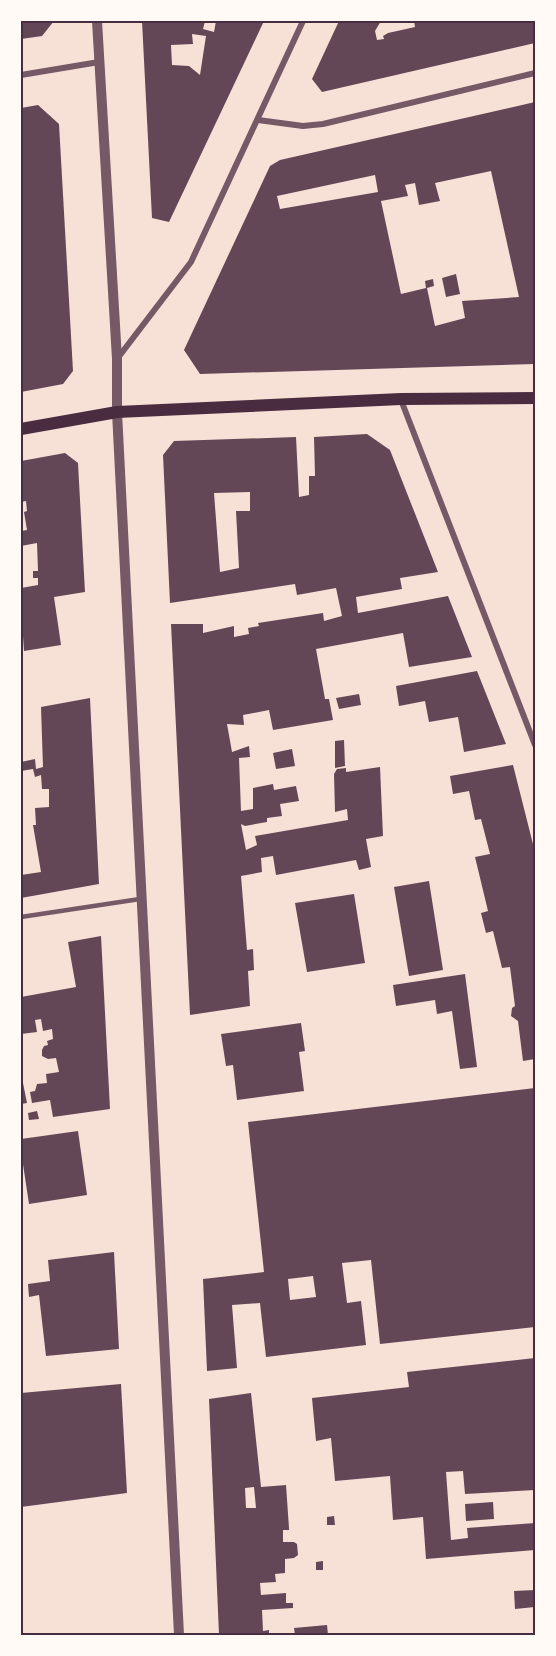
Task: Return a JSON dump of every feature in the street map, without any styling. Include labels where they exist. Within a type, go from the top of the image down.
[{"type":"main road","points":[[21,429],[117,412],[401,399],[535,398]]},
{"type":"street","points":[[97,21],[117,359],[117,412],[179,1635]]},
{"type":"street","points":[[117,359],[191,262],[303,21]]},
{"type":"street","points":[[21,75],[99,62]]},
{"type":"street","points":[[258,120],[303,126],[323,124],[535,73]]},
{"type":"street","points":[[401,399],[535,746]]},
{"type":"lane","points":[[21,917],[143,899]]},
{"type":"building","points":[[21,21],[54,21],[42,36],[21,39]]},
{"type":"building","points":[[142,21],[205,21],[203,29],[214,32],[216,21],[264,21],[169,222],[152,218]],"holes":[[[192,34],[206,36],[200,75],[189,66],[172,65],[171,45],[193,44]]]},
{"type":"building","points":[[339,21],[381,21],[375,31],[377,40],[384,39],[383,36],[388,33],[415,27],[414,21],[535,21],[535,43],[322,92],[312,79]]},
{"type":"building","points":[[535,102],[535,364],[200,374],[184,350],[270,166],[280,160]],"holes":[[[491,171],[519,297],[462,301],[465,318],[435,326],[427,288],[434,286],[433,279],[425,281],[426,288],[401,294],[381,201],[408,196],[405,185],[415,183],[419,205],[440,201],[435,183]],[[375,175],[378,192],[280,209],[277,196]]]},
{"type":"building","points":[[38,105],[59,124],[73,371],[63,384],[21,392],[21,108]]},
{"type":"building","points":[[456,274],[460,294],[446,297],[442,278]]},
{"type":"building","points":[[367,434],[390,450],[438,572],[400,578],[402,589],[356,597],[358,613],[448,596],[472,657],[409,667],[403,633],[316,649],[325,699],[329,699],[333,720],[273,730],[269,710],[243,715],[244,725],[227,724],[232,752],[249,746],[250,757],[239,758],[241,811],[253,809],[253,788],[273,784],[274,790],[296,786],[299,801],[280,804],[282,816],[267,818],[267,822],[245,826],[241,824],[246,850],[257,845],[255,836],[348,820],[347,809],[335,812],[334,774],[337,769],[346,768],[346,772],[380,767],[383,836],[366,839],[371,867],[359,870],[356,860],[276,875],[273,856],[261,858],[262,872],[241,876],[247,950],[253,949],[254,970],[248,971],[250,1006],[190,1015],[171,624],[203,624],[203,633],[234,626],[234,637],[249,634],[248,628],[259,626],[258,623],[323,613],[324,621],[342,616],[336,588],[297,595],[295,584],[170,603],[163,455],[174,441],[296,437],[299,497],[309,495],[309,476],[315,476],[314,437]],"holes":[[[250,492],[250,511],[236,511],[239,568],[220,572],[214,493]]]},
{"type":"building","points":[[65,453],[78,463],[85,592],[54,597],[61,645],[24,651],[23,636],[21,636],[21,588],[38,585],[38,578],[33,578],[33,571],[38,571],[37,543],[21,546],[21,531],[27,530],[24,512],[27,511],[26,501],[21,502],[21,461]]},
{"type":"building","points":[[477,671],[506,744],[464,752],[458,717],[429,722],[425,701],[399,706],[396,686]]},
{"type":"building","points":[[359,694],[361,705],[339,709],[336,698]]},
{"type":"building","points":[[90,698],[99,884],[21,898],[21,875],[41,872],[33,825],[36,825],[35,808],[49,807],[49,789],[42,789],[41,775],[35,777],[33,769],[21,771],[21,762],[35,759],[36,769],[43,767],[41,707]]},
{"type":"building","points":[[344,740],[345,766],[335,768],[335,741]]},
{"type":"building","points":[[292,749],[295,766],[276,769],[273,753]]},
{"type":"building","points":[[513,765],[535,852],[535,1059],[523,1061],[518,1021],[511,1016],[512,1008],[515,1006],[510,967],[502,968],[493,931],[486,933],[481,913],[488,911],[475,857],[490,854],[481,819],[475,820],[469,791],[453,794],[450,776]]},
{"type":"building","points":[[429,881],[443,970],[409,976],[394,887]]},
{"type":"building","points":[[354,894],[365,963],[307,972],[295,903]]},
{"type":"building","points":[[101,936],[110,1109],[53,1117],[50,1100],[32,1103],[30,1092],[35,1091],[37,1084],[47,1083],[46,1074],[59,1072],[56,1058],[48,1059],[42,1056],[44,1046],[48,1045],[47,1041],[53,1039],[52,1029],[43,1031],[41,1019],[35,1020],[37,1032],[21,1034],[21,997],[76,987],[68,942]]},
{"type":"building","points":[[465,974],[477,1067],[460,1069],[452,1011],[437,1014],[435,1000],[396,1006],[393,985]]},
{"type":"building","points":[[301,1023],[305,1051],[299,1052],[304,1091],[237,1100],[233,1065],[226,1066],[221,1034]]},
{"type":"building","points":[[21,1073],[27,1103],[21,1104]]},
{"type":"building","points":[[535,1088],[535,1327],[380,1344],[371,1260],[342,1263],[347,1303],[361,1301],[366,1345],[266,1357],[260,1303],[232,1305],[237,1368],[207,1371],[203,1279],[264,1272],[248,1122]],"holes":[[[313,1276],[316,1297],[290,1300],[288,1279]]]},
{"type":"building","points":[[37,1111],[39,1119],[29,1120],[28,1113]]},
{"type":"building","points":[[78,1131],[87,1195],[29,1204],[21,1139]]},
{"type":"building","points":[[114,1252],[119,1349],[46,1356],[39,1295],[29,1297],[28,1284],[50,1281],[48,1260]]},
{"type":"building","points":[[535,1358],[535,1490],[465,1494],[463,1471],[446,1472],[451,1540],[468,1538],[467,1528],[535,1523],[535,1550],[426,1559],[423,1517],[393,1520],[390,1476],[335,1481],[331,1438],[316,1441],[312,1398],[409,1387],[407,1372]]},
{"type":"building","points":[[121,1384],[127,1493],[21,1507],[21,1393]]},
{"type":"building","points":[[251,1393],[261,1487],[286,1485],[289,1530],[283,1530],[283,1542],[297,1544],[298,1555],[285,1559],[285,1573],[275,1574],[276,1582],[260,1583],[261,1595],[286,1593],[286,1603],[293,1603],[293,1608],[262,1610],[263,1631],[269,1630],[269,1635],[219,1635],[209,1399]],"holes":[[[254,1487],[256,1508],[246,1508],[245,1488]]]},
{"type":"building","points":[[493,1502],[494,1519],[466,1521],[465,1504]]},
{"type":"building","points":[[334,1516],[335,1525],[327,1525],[327,1517]]},
{"type":"building","points":[[323,1561],[323,1570],[316,1570],[316,1562]]},
{"type":"building","points":[[535,1590],[535,1607],[515,1609],[514,1591]]},
{"type":"building","points":[[327,1625],[328,1635],[295,1635],[294,1628]]}]
